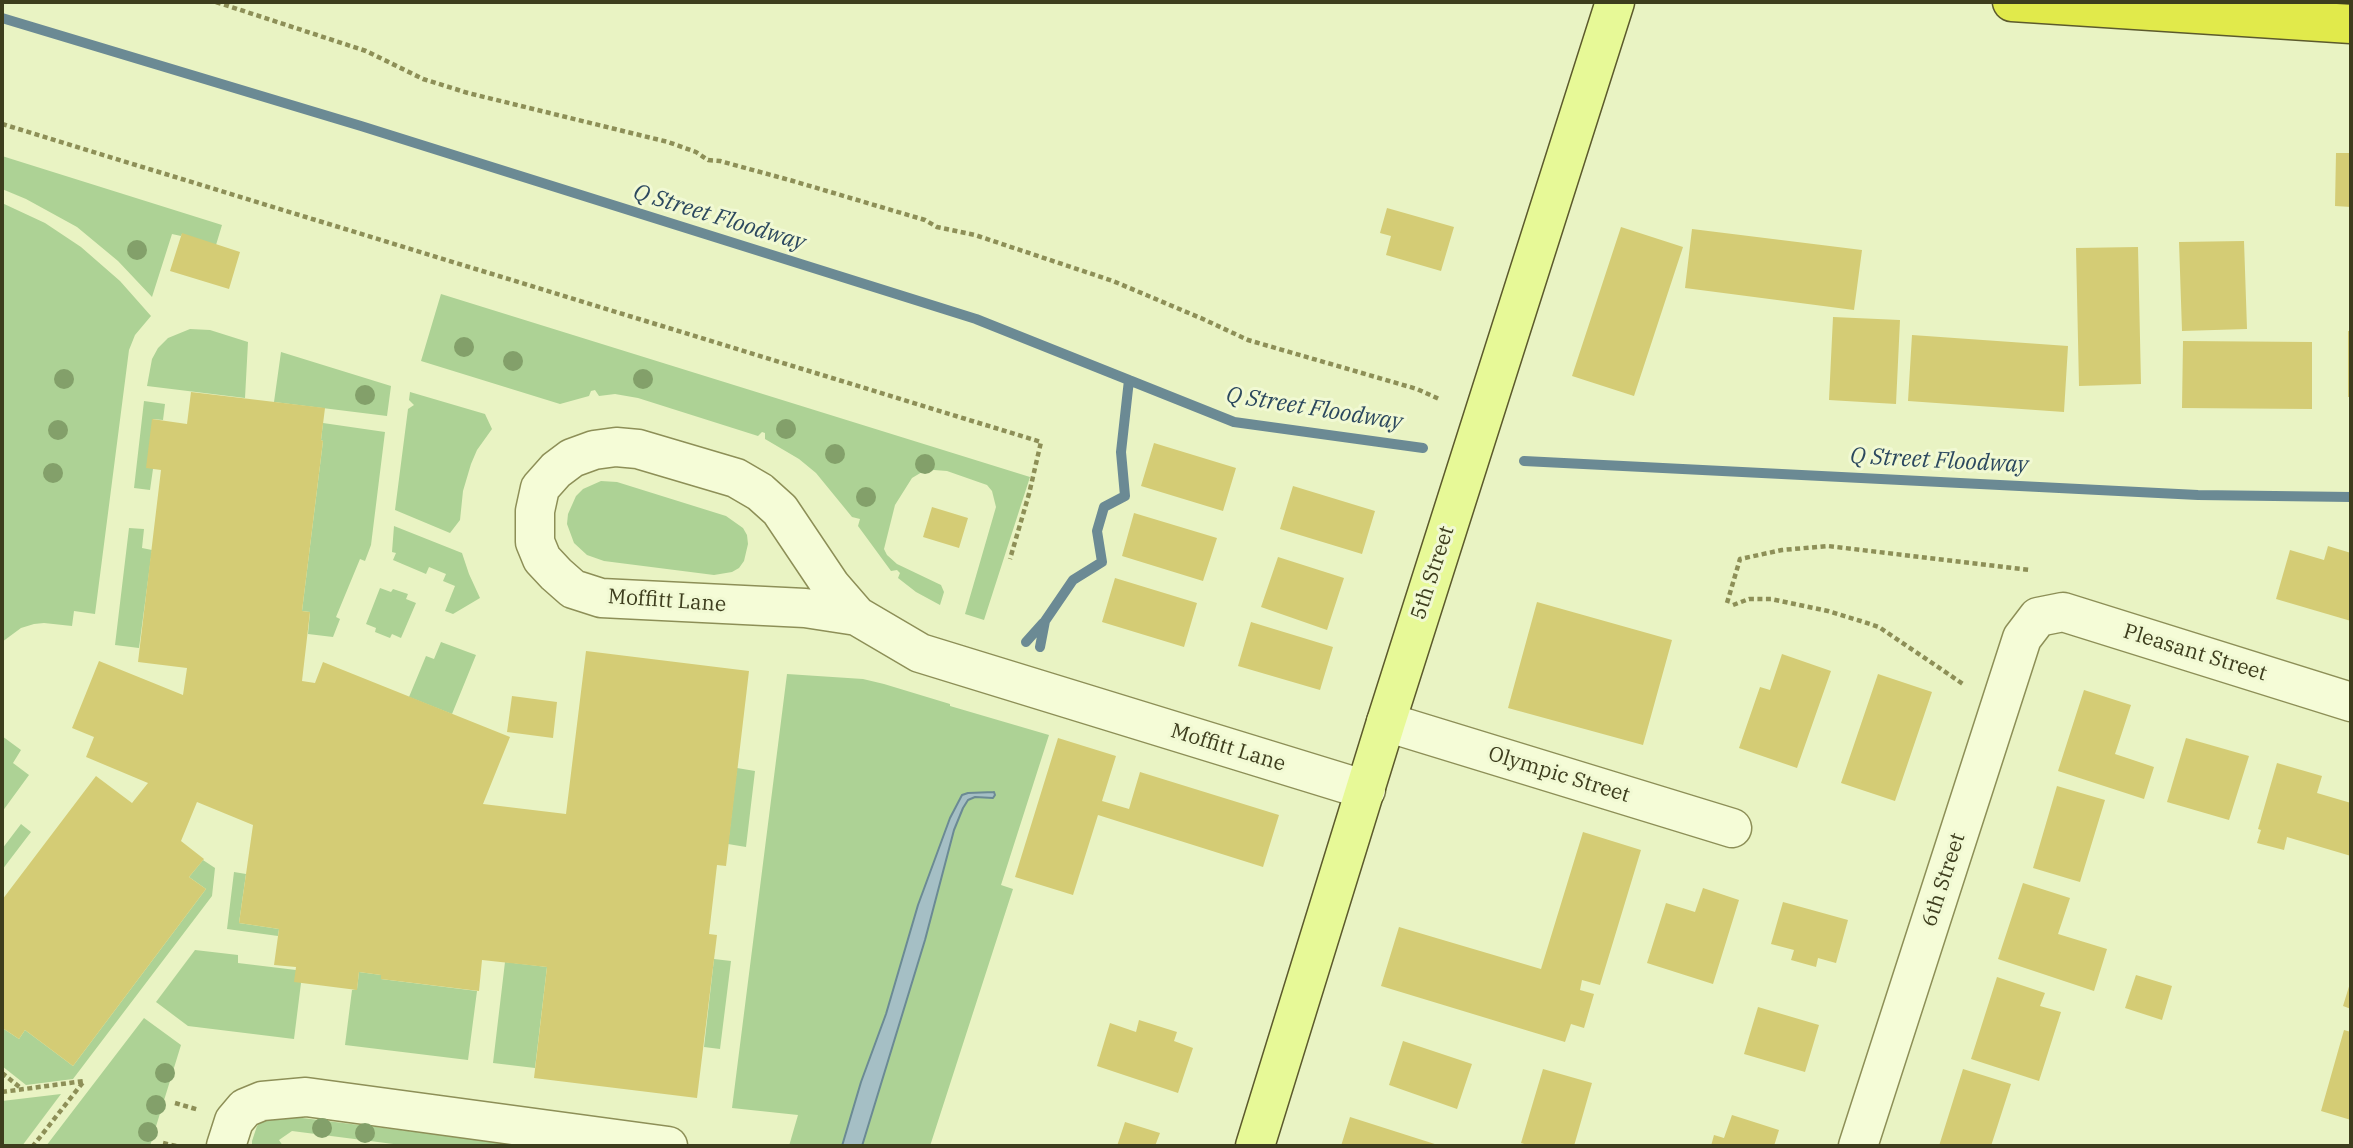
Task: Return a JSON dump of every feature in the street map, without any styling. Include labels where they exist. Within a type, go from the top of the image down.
[{"type":"highway","points":[[2012,2],[2351,24]]},
{"type":"main road","name":"5th Street","points":[[1255,1146],[1386,722],[1615,2]]},
{"type":"street","name":"Moffitt Lane","points":[[857,615],[805,608],[601,598],[573,589],[549,566],[535,542],[534,511],[540,488],[556,470],[572,458],[594,450],[616,447],[638,449],[736,478],[760,492],[780,510],[831,586],[857,615],[920,653],[1366,790]]},
{"type":"street","name":"Pleasant Street","points":[[2038,617],[2063,612],[2351,702]]},
{"type":"street","name":"6th Street","points":[[1858,1146],[2022,638],[2038,617]]},
{"type":"street","name":"Olympic Street","points":[[1386,722],[1732,828]]},
{"type":"street","points":[[226,1146],[234,1121],[245,1108],[272,1100],[306,1097],[668,1146]]},
{"type":"path","points":[[216,2],[366,51],[423,79],[468,93],[668,142],[696,152],[708,160],[793,181],[925,220],[937,226],[975,235],[1113,281],[1203,318],[1248,340],[1417,389],[1439,399]]},
{"type":"path","points":[[2,124],[1041,442],[1010,559]]},
{"type":"path","points":[[1963,684],[1871,624],[1828,611],[1771,599],[1730,604],[1741,559],[1782,550],[1828,546],[2030,570]]},
{"type":"path","points":[[2,1073],[22,1089]]},
{"type":"path","points":[[2,1092],[84,1081],[33,1146]]},
{"type":"path","points":[[163,1143],[176,1146]]},
{"type":"green space","points":[[2,156],[222,225],[216,245],[182,234],[172,234],[152,297],[118,261],[77,227],[2,189]]},
{"type":"green space","points":[[2,203],[45,223],[81,247],[120,281],[151,316],[135,335],[129,350],[95,614],[74,611],[72,626],[34,624],[21,628],[2,642]]},
{"type":"green space","points":[[441,294],[1030,477],[984,620],[965,614],[996,507],[992,491],[987,485],[947,471],[922,472],[912,478],[895,505],[884,549],[897,564],[941,585],[944,592],[940,605],[898,578],[900,573],[897,570],[891,571],[858,526],[860,519],[852,517],[816,473],[799,459],[765,439],[765,433],[762,432],[758,436],[638,398],[615,394],[599,396],[595,390],[591,391],[589,396],[560,404],[421,361]]},
{"type":"green space","points":[[190,329],[210,330],[248,342],[245,398],[147,386],[152,359],[158,348],[168,338]]},
{"type":"green space","points":[[281,352],[391,386],[387,416],[274,402]]},
{"type":"green space","points":[[410,392],[485,414],[492,429],[471,464],[463,491],[460,520],[450,533],[395,510],[408,409],[414,405],[409,400]]},
{"type":"green space","points":[[144,401],[165,404],[163,420],[153,419],[153,469],[150,490],[134,488]]},
{"type":"green space","points":[[323,423],[385,432],[371,545],[365,561],[360,559],[336,617],[340,619],[333,637],[308,634],[310,612],[302,611]]},
{"type":"green space","points":[[601,481],[617,482],[726,516],[743,528],[747,535],[744,561],[732,572],[714,575],[604,561],[587,555],[574,543],[567,524],[568,514],[576,496],[583,489]]},
{"type":"green space","points":[[394,526],[462,553],[480,598],[453,614],[445,611],[455,586],[443,581],[446,574],[429,567],[426,574],[393,560],[396,553],[392,552]]},
{"type":"green space","points":[[129,528],[144,529],[142,548],[152,550],[139,648],[115,645]]},
{"type":"green space","points":[[380,588],[408,594],[406,599],[416,603],[401,638],[392,634],[390,638],[375,632],[376,628],[366,624]]},
{"type":"green space","points":[[441,642],[476,655],[452,714],[409,697],[426,656],[434,659]]},
{"type":"green space","points":[[787,674],[863,679],[1049,735],[1001,885],[1013,889],[930,1146],[789,1146],[798,1115],[732,1108]]},
{"type":"green space","points":[[2,736],[21,750],[13,763],[29,775],[2,812]]},
{"type":"green space","points":[[737,768],[755,771],[746,847],[728,844]]},
{"type":"green space","points":[[21,824],[31,832],[2,870],[2,849]]},
{"type":"green space","points":[[203,860],[215,868],[212,896],[73,1079],[26,1085],[2,1066],[4,1029],[19,1039],[25,1030],[73,1066],[206,889],[189,877]]},
{"type":"green space","points":[[234,872],[246,874],[239,923],[279,929],[278,936],[227,929]]},
{"type":"green space","points":[[195,950],[238,955],[238,963],[296,970],[301,983],[294,1039],[188,1026],[156,1002]]},
{"type":"green space","points":[[714,959],[731,961],[720,1049],[704,1047]]},
{"type":"green space","points":[[505,962],[547,967],[535,1068],[493,1063]]},
{"type":"green space","points":[[359,972],[381,975],[381,979],[477,991],[468,1060],[345,1045],[352,990],[357,989]]},
{"type":"green space","points":[[144,1018],[181,1045],[150,1146],[46,1146]]},
{"type":"green space","points":[[61,1094],[22,1146],[2,1146],[2,1101]]},
{"type":"green space","points":[[278,1115],[531,1146],[409,1146],[292,1131],[279,1140],[283,1146],[252,1146],[261,1121]]},
{"type":"water","points":[[994,792],[993,798],[975,797],[968,800],[963,808],[954,830],[925,940],[862,1146],[842,1146],[861,1082],[886,1014],[918,905],[950,818],[962,795]]},
{"type":"building","points":[[2336,153],[2351,153],[2351,207],[2335,206]]},
{"type":"building","points":[[1387,208],[1454,227],[1441,271],[1386,255],[1391,236],[1380,233]]},
{"type":"building","points":[[1621,227],[1683,247],[1634,396],[1572,376]]},
{"type":"building","points":[[1692,229],[1862,250],[1854,310],[1685,288]]},
{"type":"building","points":[[182,233],[240,252],[229,289],[170,271]]},
{"type":"building","points":[[2244,241],[2247,329],[2182,331],[2179,242]]},
{"type":"building","points":[[2138,247],[2141,384],[2079,386],[2076,248]]},
{"type":"building","points":[[1833,317],[1900,320],[1896,404],[1829,400]]},
{"type":"building","points":[[2348,331],[2351,331],[2351,397],[2348,397]]},
{"type":"building","points":[[1912,335],[2068,346],[2064,412],[1908,401]]},
{"type":"building","points":[[2183,341],[2312,342],[2312,409],[2182,408]]},
{"type":"building","points":[[191,392],[325,408],[302,611],[310,612],[302,681],[315,683],[323,662],[510,737],[483,804],[566,814],[586,651],[749,671],[726,866],[717,865],[709,934],[717,935],[697,1098],[534,1078],[547,967],[482,960],[479,991],[381,979],[381,975],[359,972],[357,990],[294,982],[296,967],[274,965],[279,929],[239,923],[253,825],[197,802],[181,841],[204,859],[189,877],[206,889],[73,1066],[25,1030],[19,1039],[4,1029],[2,1032],[2,900],[96,776],[132,803],[148,783],[86,757],[94,737],[72,728],[99,661],[183,695],[187,668],[138,662],[161,470],[146,468],[152,419],[187,424]]},
{"type":"building","points":[[1154,443],[1236,468],[1223,511],[1141,486]]},
{"type":"building","points":[[1293,486],[1375,511],[1362,554],[1280,529]]},
{"type":"building","points":[[932,507],[968,518],[959,548],[923,537]]},
{"type":"building","points":[[1134,513],[1217,538],[1203,581],[1122,556]]},
{"type":"building","points":[[2328,546],[2351,553],[2351,621],[2276,599],[2290,550],[2324,560]]},
{"type":"building","points":[[1278,557],[1344,578],[1327,630],[1261,607]]},
{"type":"building","points":[[1115,578],[1197,603],[1184,647],[1102,622]]},
{"type":"building","points":[[1537,602],[1672,640],[1643,745],[1508,708]]},
{"type":"building","points":[[1251,622],[1333,647],[1320,690],[1238,666]]},
{"type":"building","points":[[1782,654],[1831,671],[1797,768],[1739,748],[1760,687],[1770,690]]},
{"type":"building","points":[[1878,674],[1932,692],[1895,801],[1841,783]]},
{"type":"building","points":[[2084,690],[2131,705],[2115,754],[2154,767],[2144,799],[2058,771]]},
{"type":"building","points":[[512,696],[557,702],[553,738],[507,732]]},
{"type":"building","points":[[1058,738],[1116,756],[1102,801],[1129,809],[1140,772],[1279,815],[1263,867],[1098,815],[1073,895],[1015,877]]},
{"type":"building","points":[[2186,738],[2249,756],[2229,820],[2167,802]]},
{"type":"building","points":[[2277,763],[2322,776],[2317,793],[2351,803],[2351,856],[2287,837],[2284,850],[2257,843],[2261,830],[2258,829]]},
{"type":"building","points":[[2057,786],[2105,800],[2080,882],[2033,868]]},
{"type":"building","points":[[1583,832],[1641,850],[1600,985],[1582,980],[1580,990],[1594,994],[1584,1028],[1571,1024],[1565,1042],[1381,986],[1399,927],[1541,969]]},
{"type":"building","points":[[2023,883],[2070,898],[2058,934],[2107,949],[2094,991],[1998,959]]},
{"type":"building","points":[[1703,888],[1739,900],[1713,984],[1647,963],[1666,903],[1695,912]]},
{"type":"building","points":[[1783,902],[1848,920],[1836,963],[1818,958],[1816,967],[1791,960],[1794,950],[1771,944]]},
{"type":"building","points":[[2136,975],[2172,986],[2162,1020],[2125,1008]]},
{"type":"building","points":[[1997,977],[2045,993],[2040,1006],[2061,1012],[2039,1081],[1971,1059]]},
{"type":"building","points":[[2351,980],[2351,1009],[2343,1006]]},
{"type":"building","points":[[1758,1007],[1819,1025],[1805,1072],[1744,1054]]},
{"type":"building","points":[[1139,1020],[1177,1032],[1174,1041],[1193,1048],[1178,1093],[1097,1066],[1110,1023],[1136,1032]]},
{"type":"building","points":[[2344,1030],[2351,1032],[2351,1120],[2321,1111]]},
{"type":"building","points":[[1403,1041],[1472,1064],[1457,1109],[1389,1085]]},
{"type":"building","points":[[1543,1069],[1592,1083],[1574,1146],[1531,1146],[1521,1143]]},
{"type":"building","points":[[1963,1069],[2011,1084],[1991,1146],[1939,1146]]},
{"type":"building","points":[[1732,1115],[1779,1130],[1774,1146],[1711,1146],[1714,1135],[1724,1138]]},
{"type":"building","points":[[1350,1117],[1441,1146],[1341,1146]]},
{"type":"building","points":[[1125,1122],[1160,1133],[1155,1146],[1117,1146]]},
{"type":"waterway","name":"Q Street Floodway","points":[[2,18],[361,126],[976,319],[1234,422],[1423,448]]},
{"type":"waterway","points":[[1040,647],[1045,621],[1073,580],[1102,562],[1097,531],[1104,507],[1125,496],[1121,452],[1129,380]]},
{"type":"waterway","name":"Q Street Floodway","points":[[1524,461],[2198,495],[2351,497]]},
{"type":"waterway","points":[[1026,642],[1043,623]]}]
